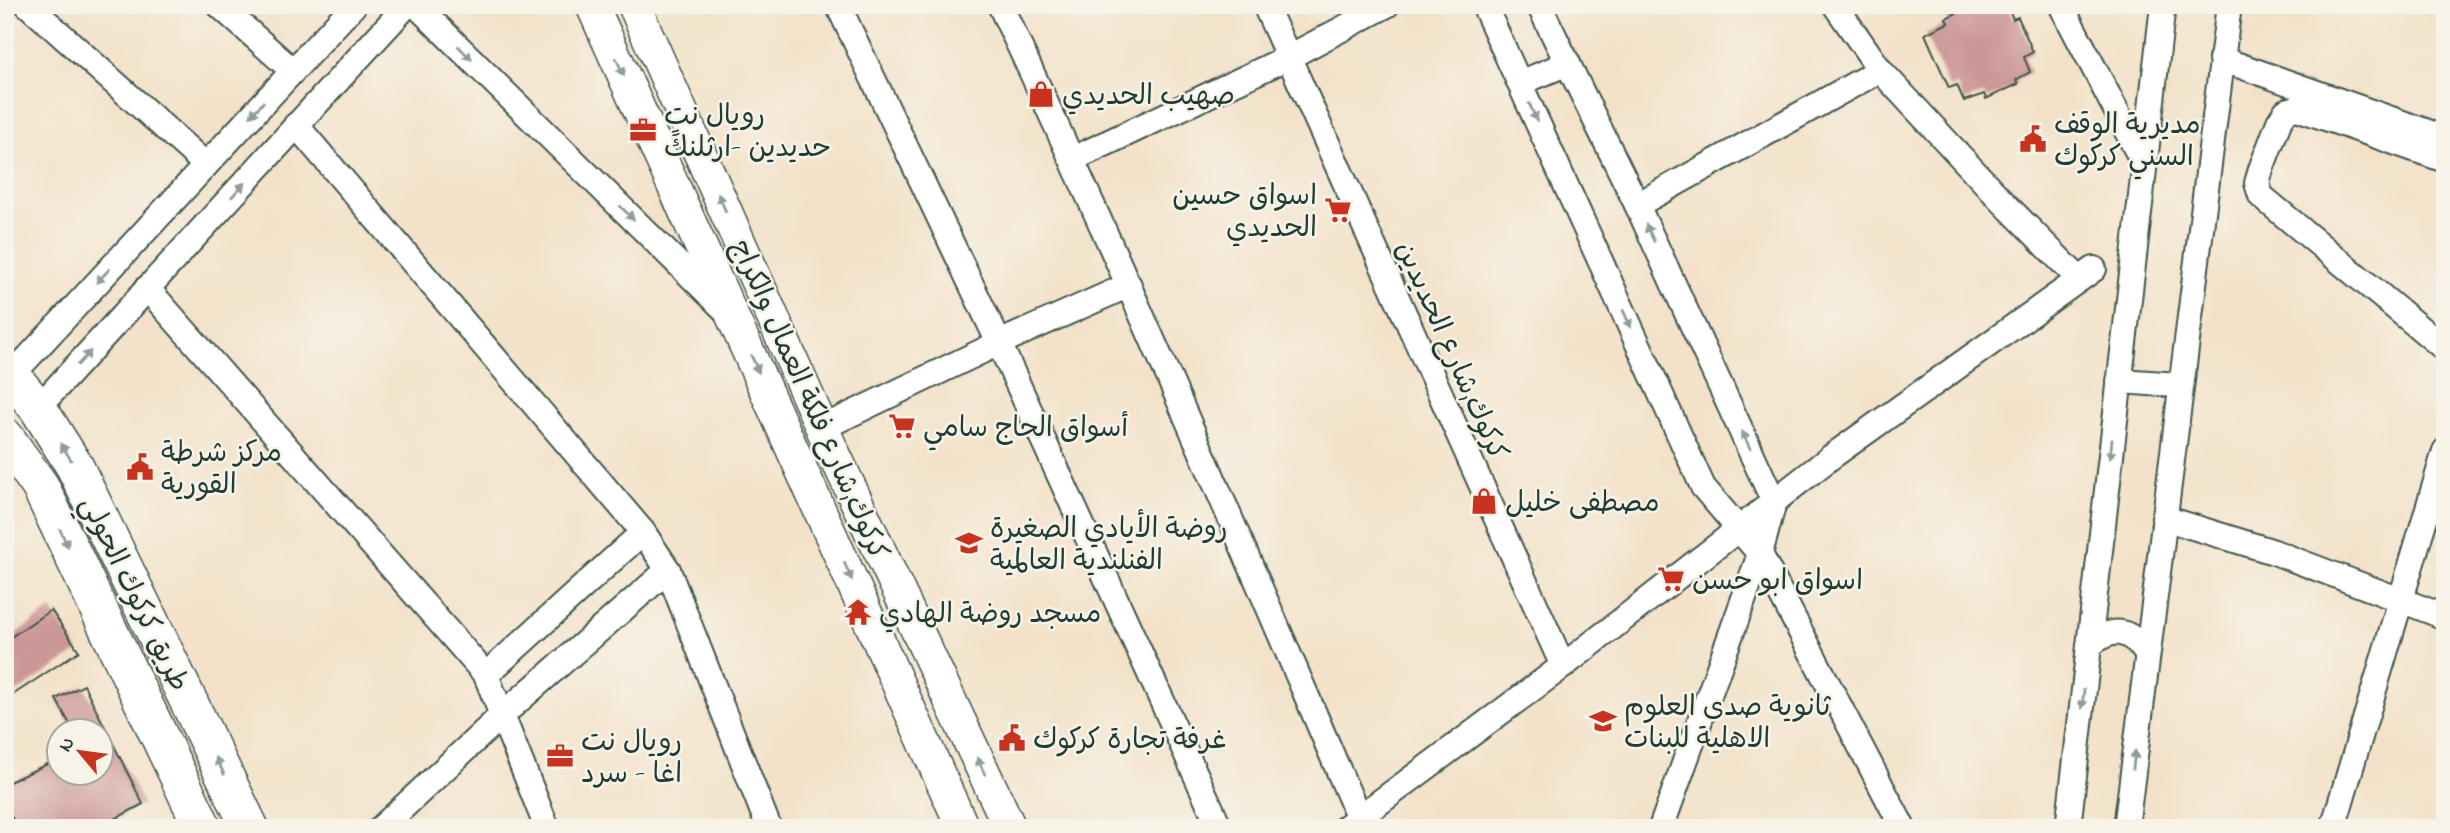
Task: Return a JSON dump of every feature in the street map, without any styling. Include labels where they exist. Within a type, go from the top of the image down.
[{"type":"highway","name":"طريق كركوك الحولي","points":[[9,371],[38,408],[75,467],[250,828]]},
{"type":"highway","name":"طريق كركوك الحولي","points":[[5,437],[40,486],[203,828]]},
{"type":"main road","name":"كركوك,شارع فلكة العمال والكراج","points":[[592,5],[963,828]]},
{"type":"main road","name":"كركوك,شارع فلكة العمال والكراج","points":[[634,5],[822,428],[1010,828]]},
{"type":"street","points":[[28,5],[206,165]]},
{"type":"street","points":[[219,5],[293,71]]},
{"type":"street","points":[[9,371],[354,5]]},
{"type":"street","points":[[38,408],[407,5]]},
{"type":"street","points":[[416,5],[736,321]]},
{"type":"street","points":[[838,5],[999,343],[1220,828]]},
{"type":"street","points":[[1000,5],[1129,285],[1352,823],[1563,666],[1831,457],[2086,274],[2000,199],[1880,70],[1835,5]]},
{"type":"street","name":"كركوك,شارع الحديدين","points":[[1265,5],[1563,666]]},
{"type":"street","points":[[1073,159],[1289,57],[1387,5]]},
{"type":"street","points":[[1484,5],[1703,487],[1760,554],[1903,828]]},
{"type":"street","points":[[1539,5],[1637,205],[1774,502],[1760,554],[1661,828]]},
{"type":"street","points":[[2061,5],[2144,164]]},
{"type":"street","points":[[2068,828],[2163,5]]},
{"type":"street","points":[[2126,828],[2229,5]]},
{"type":"street","points":[[2221,59],[2445,138]]},
{"type":"street","points":[[1520,83],[1568,63]]},
{"type":"street","points":[[1637,205],[1880,70]]},
{"type":"street","points":[[2445,160],[2297,108],[2286,111],[2279,122],[2260,169],[2258,183],[2261,196],[2445,349]]},
{"type":"street","points":[[296,125],[643,532],[668,570],[769,828]]},
{"type":"street","points":[[822,428],[999,343],[1129,285]]},
{"type":"street","points":[[147,288],[486,675],[547,828]]},
{"type":"street","points":[[2119,381],[2180,385]]},
{"type":"street","points":[[2333,828],[2445,451]]},
{"type":"street","points":[[2164,518],[2274,552],[2445,617]]},
{"type":"street","points":[[486,675],[643,532]]},
{"type":"street","points":[[381,828],[502,716],[668,570]]},
{"type":"street","points":[[2089,646],[2108,633],[2122,633],[2137,641],[2147,654]]},
{"type":"building","points":[[1973,5],[2007,5],[2013,19],[2018,17],[2033,52],[2024,57],[2030,72],[2016,80],[2018,84],[1986,99],[1984,94],[1964,101],[1957,85],[1949,88],[1925,34],[1948,23],[1946,18]]},
{"type":"building","points":[[51,610],[79,651],[5,700],[5,641]]},
{"type":"building","points":[[84,685],[100,718],[66,718],[56,699]]},
{"type":"building","points":[[116,750],[143,804],[98,828],[17,828],[5,804],[5,784],[46,765],[46,788],[116,788]]},
{"type":"place","name":"صهيب الحديدي","points":[[1041,94]]},
{"type":"place","name":"رويال نت حديدين -ارثلنكً","points":[[643,130]]},
{"type":"place","name":"مديرية الوقف السني كركوك","points":[[2033,139]]},
{"type":"place","name":"اسواق حسين الحديدي","points":[[1338,210]]},
{"type":"place","name":"أسواق الحاج سامي","points":[[902,426]]},
{"type":"place","name":"مركز شرطة القورية","points":[[140,467]]},
{"type":"place","name":"مصطفى خليل","points":[[1484,501]]},
{"type":"place","name":"روضة الأيادي الصغيرة الفنلندية العالمية","points":[[969,543]]},
{"type":"place","name":"اسواق ابو حسن","points":[[1671,579]]},
{"type":"place","name":"مسجد روضة الهادي","points":[[858,612]]},
{"type":"place","name":"ثانوية صدى العلوم الاهلية للبنات","points":[[1603,721]]},
{"type":"place","name":"غرفة تجارة كركوك","points":[[1012,738]]},
{"type":"place","name":"رويال نت اغا - سرد","points":[[560,756]]}]
